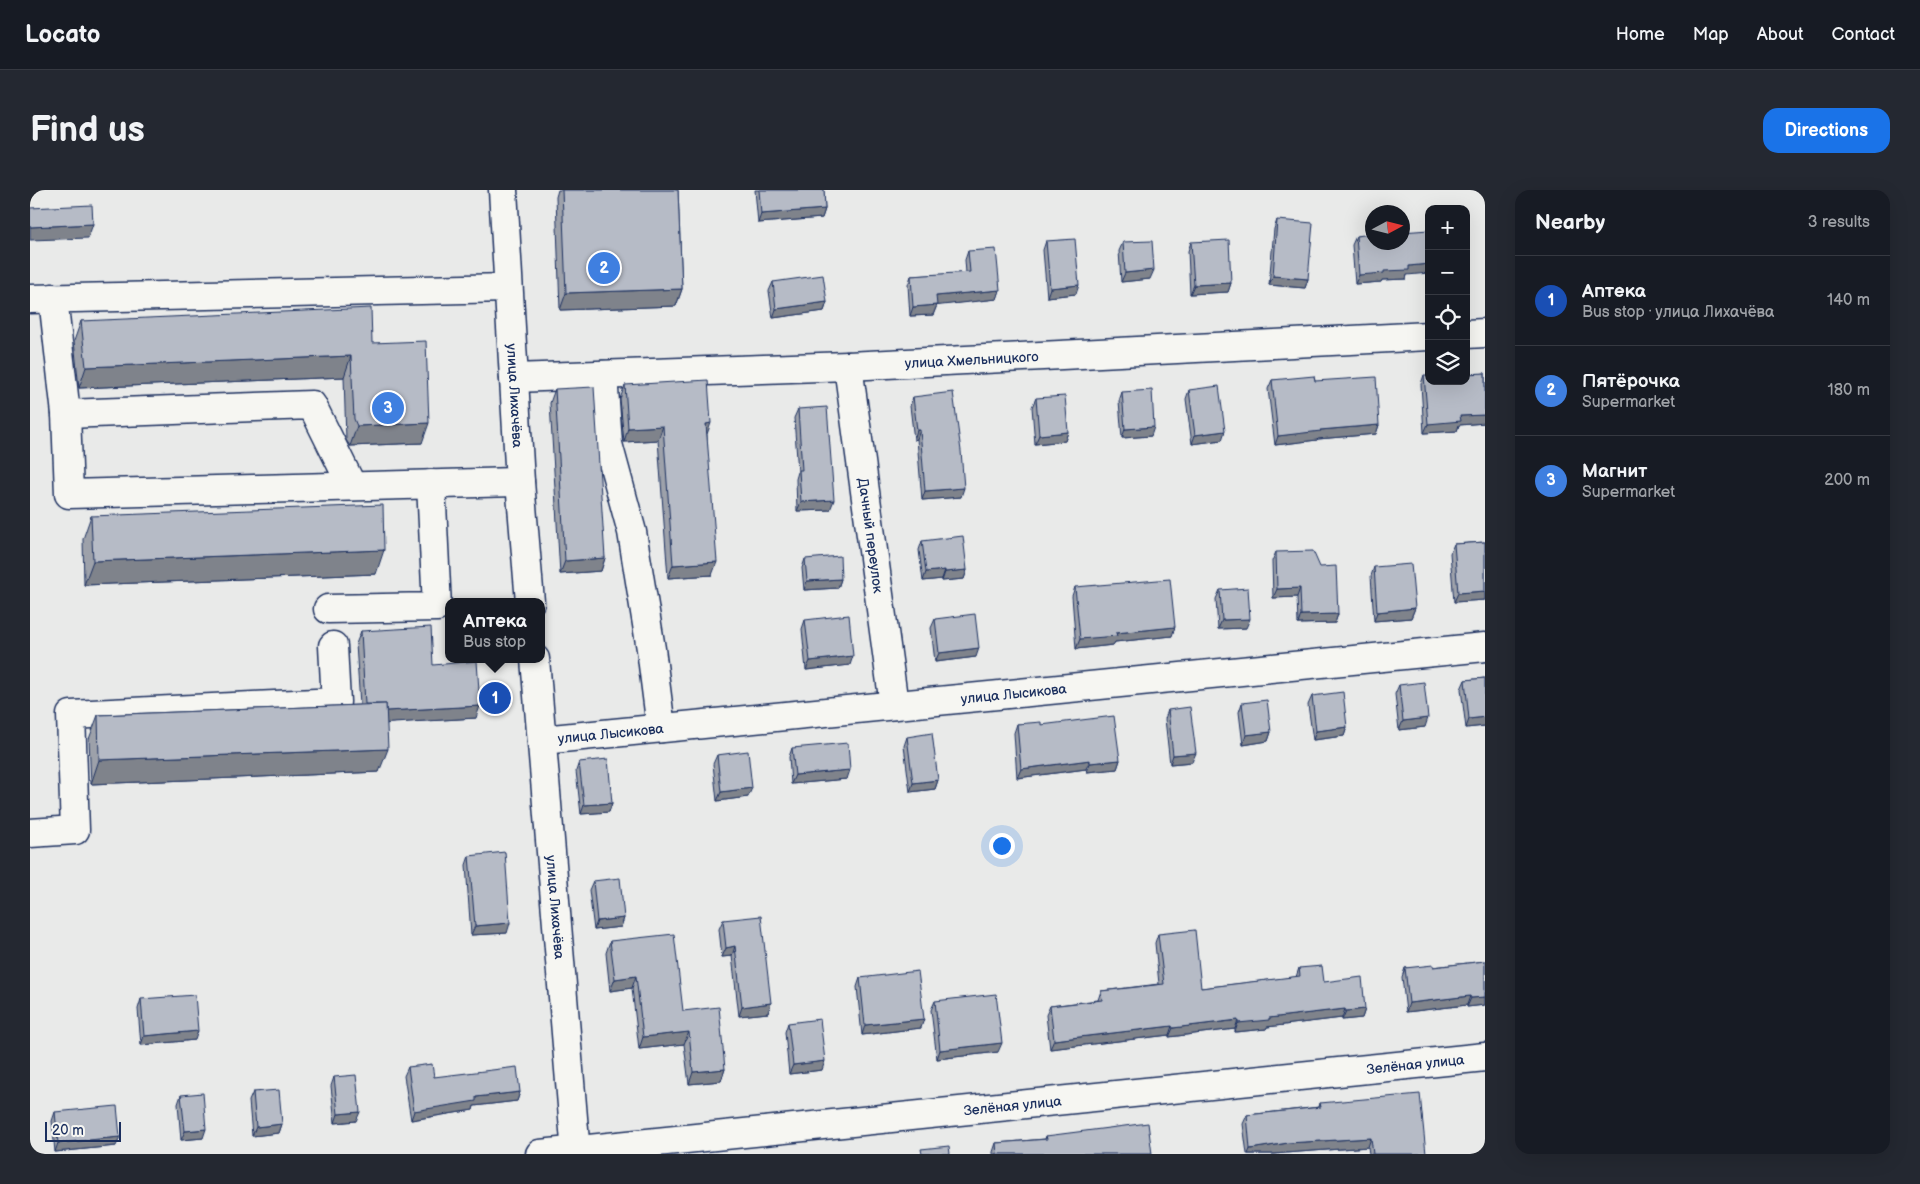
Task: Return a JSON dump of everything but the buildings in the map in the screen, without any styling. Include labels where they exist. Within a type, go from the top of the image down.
[{"type":"street","name":"улица Лихачёва","points":[[503,190],[520,482],[530,598]]},
{"type":"street","points":[[508,288],[42,298],[66,414],[69,494],[520,482]]},
{"type":"street","points":[[1470,334],[1485,333]]},
{"type":"street","name":"улица Хмельницкого","points":[[514,378],[848,366],[1425,336]]},
{"type":"street","name":"Дачный переулок","points":[[848,366],[894,705]]},
{"type":"street","points":[[603,375],[608,444],[632,532],[652,649],[661,728]]},
{"type":"street","points":[[66,414],[312,405],[352,486]]},
{"type":"street","points":[[328,609],[437,607],[431,484]]},
{"type":"street","points":[[30,833],[75,830],[70,714],[336,702],[333,646]]},
{"type":"street","name":"улица Лысикова","points":[[542,740],[1485,648]]},
{"type":"street","name":"улица Лихачёва","points":[[535,663],[576,1152]]},
{"type":"street","name":"Зелёная улица","points":[[540,1154],[576,1152],[1485,1057]]},
{"type":"place","name":"Пятёрочка","points":[[604,268]]},
{"type":"place","name":"Магнит","points":[[388,408]]},
{"type":"place","name":"Аптека","points":[[495,698]]}]
